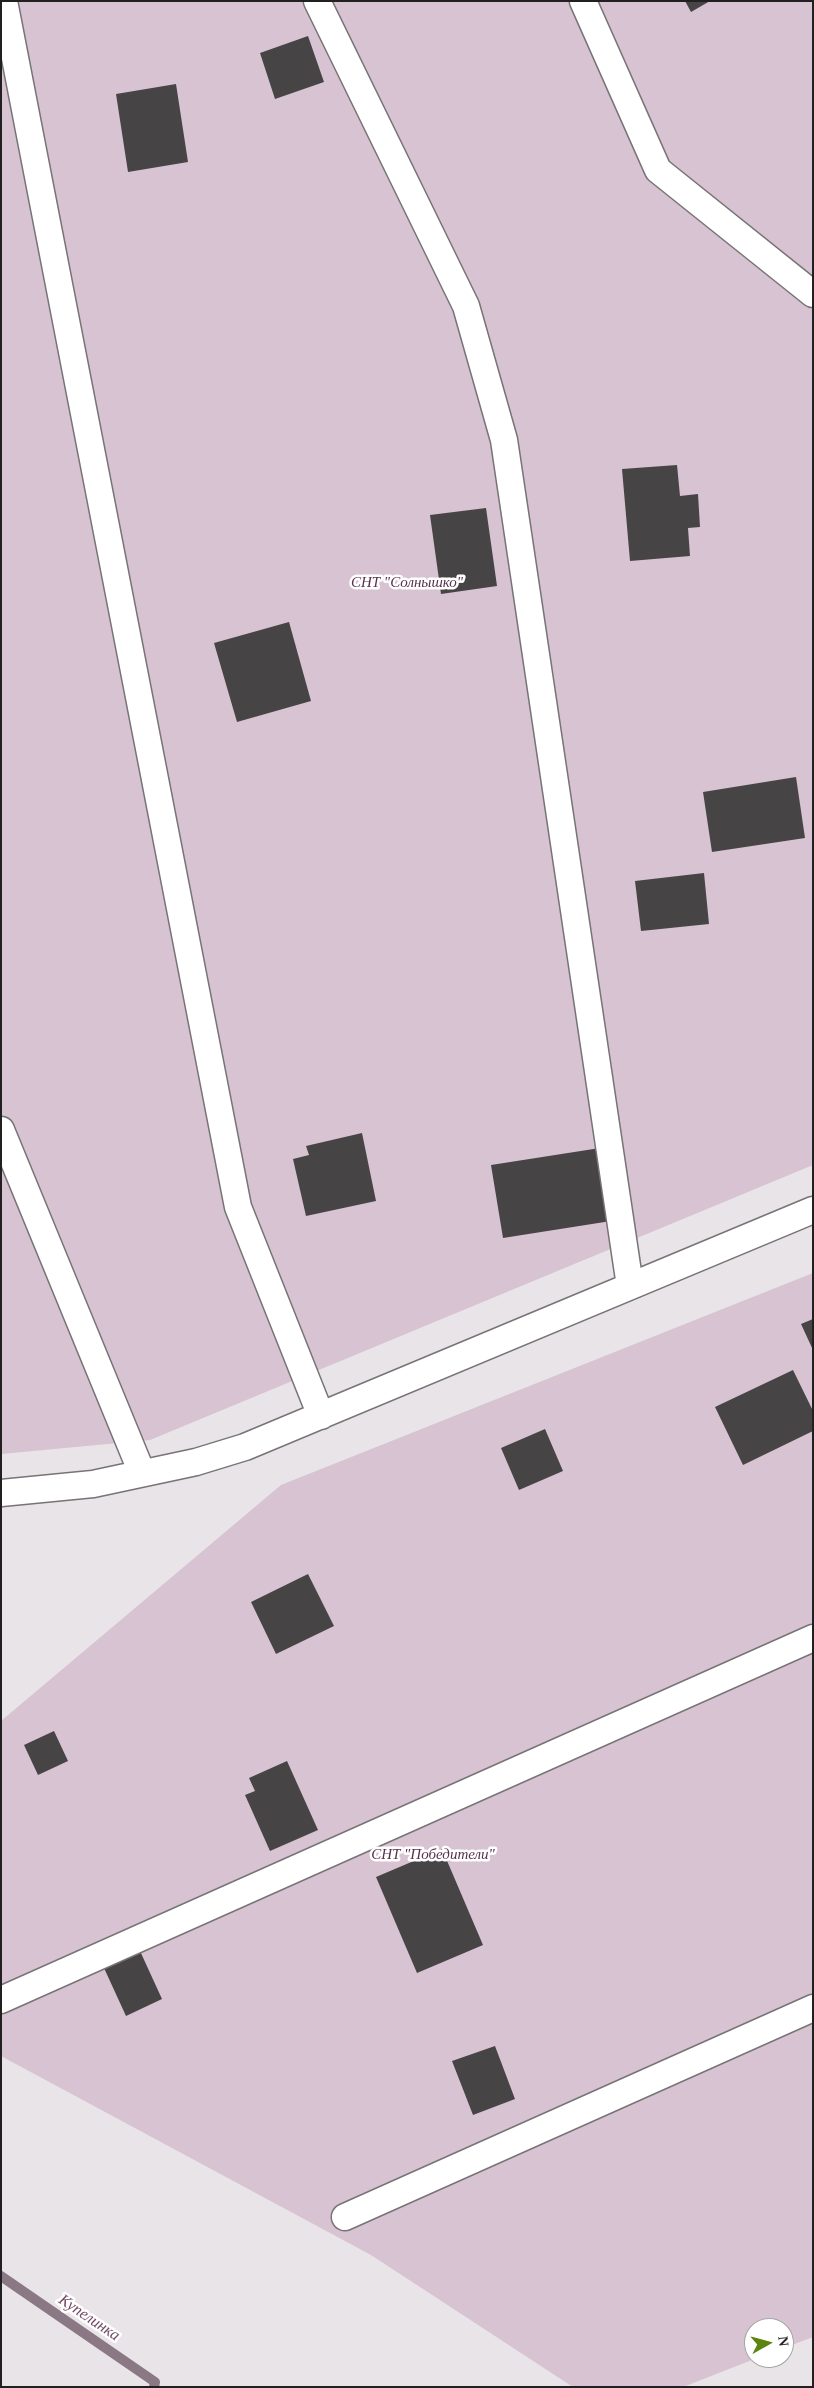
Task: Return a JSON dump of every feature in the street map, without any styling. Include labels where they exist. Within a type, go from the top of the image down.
[{"type":"street","points":[[4,1],[238,1207],[321,1416]]},
{"type":"street","points":[[316,1],[466,306],[504,440],[630,1286]]},
{"type":"street","points":[[583,1],[658,170],[813,294]]},
{"type":"street","points":[[1,1130],[142,1473]]},
{"type":"street","points":[[1,1493],[93,1484],[196,1462],[245,1448],[813,1210]]},
{"type":"street","points":[[1,2000],[813,1638]]},
{"type":"street","points":[[345,2217],[813,2008]]},
{"type":"green space","name":"СНТ \"Солнышко\"","points":[[1,1],[813,1],[813,1165],[150,1440],[1,1454]]},
{"type":"green space","name":"СНТ \"Победители\"","points":[[813,1273],[813,2337],[794,2344],[794,2318],[744,2318],[744,2363],[683,2387],[573,2387],[371,2255],[1,2056],[1,1721],[281,1485]]},
{"type":"building","points":[[685,1],[710,1],[691,12]]},
{"type":"building","points":[[308,36],[324,82],[275,99],[260,53]]},
{"type":"building","points":[[176,84],[188,162],[128,172],[116,94]]},
{"type":"building","points":[[677,465],[680,496],[698,494],[700,527],[688,528],[690,556],[630,561],[622,469]]},
{"type":"building","points":[[486,508],[497,586],[441,594],[430,515]]},
{"type":"building","points":[[289,622],[311,701],[237,722],[214,643]]},
{"type":"building","points":[[796,777],[805,838],[712,852],[703,792]]},
{"type":"building","points":[[704,873],[709,924],[641,931],[635,881]]},
{"type":"building","points":[[362,1133],[376,1201],[306,1216],[293,1159],[309,1155],[306,1146]]},
{"type":"building","points":[[600,1148],[611,1221],[503,1238],[491,1165]]},
{"type":"building","points":[[813,1319],[813,1350],[801,1324]]},
{"type":"building","points":[[793,1370],[813,1411],[813,1431],[743,1465],[715,1407]]},
{"type":"building","points":[[545,1429],[563,1471],[519,1490],[501,1448]]},
{"type":"building","points":[[308,1574],[334,1626],[276,1654],[251,1602]]},
{"type":"building","points":[[54,1731],[68,1761],[38,1775],[24,1745]]},
{"type":"building","points":[[287,1761],[318,1830],[270,1851],[245,1795],[255,1791],[249,1778]]},
{"type":"building","points":[[442,1849],[483,1945],[417,1973],[376,1877]]},
{"type":"building","points":[[140,1951],[162,1999],[126,2016],[104,1968]]},
{"type":"building","points":[[495,2046],[515,2099],[473,2115],[452,2061]]},
{"type":"waterway","name":"Купелинка","points":[[1,2276],[155,2382],[154,2387]]}]
